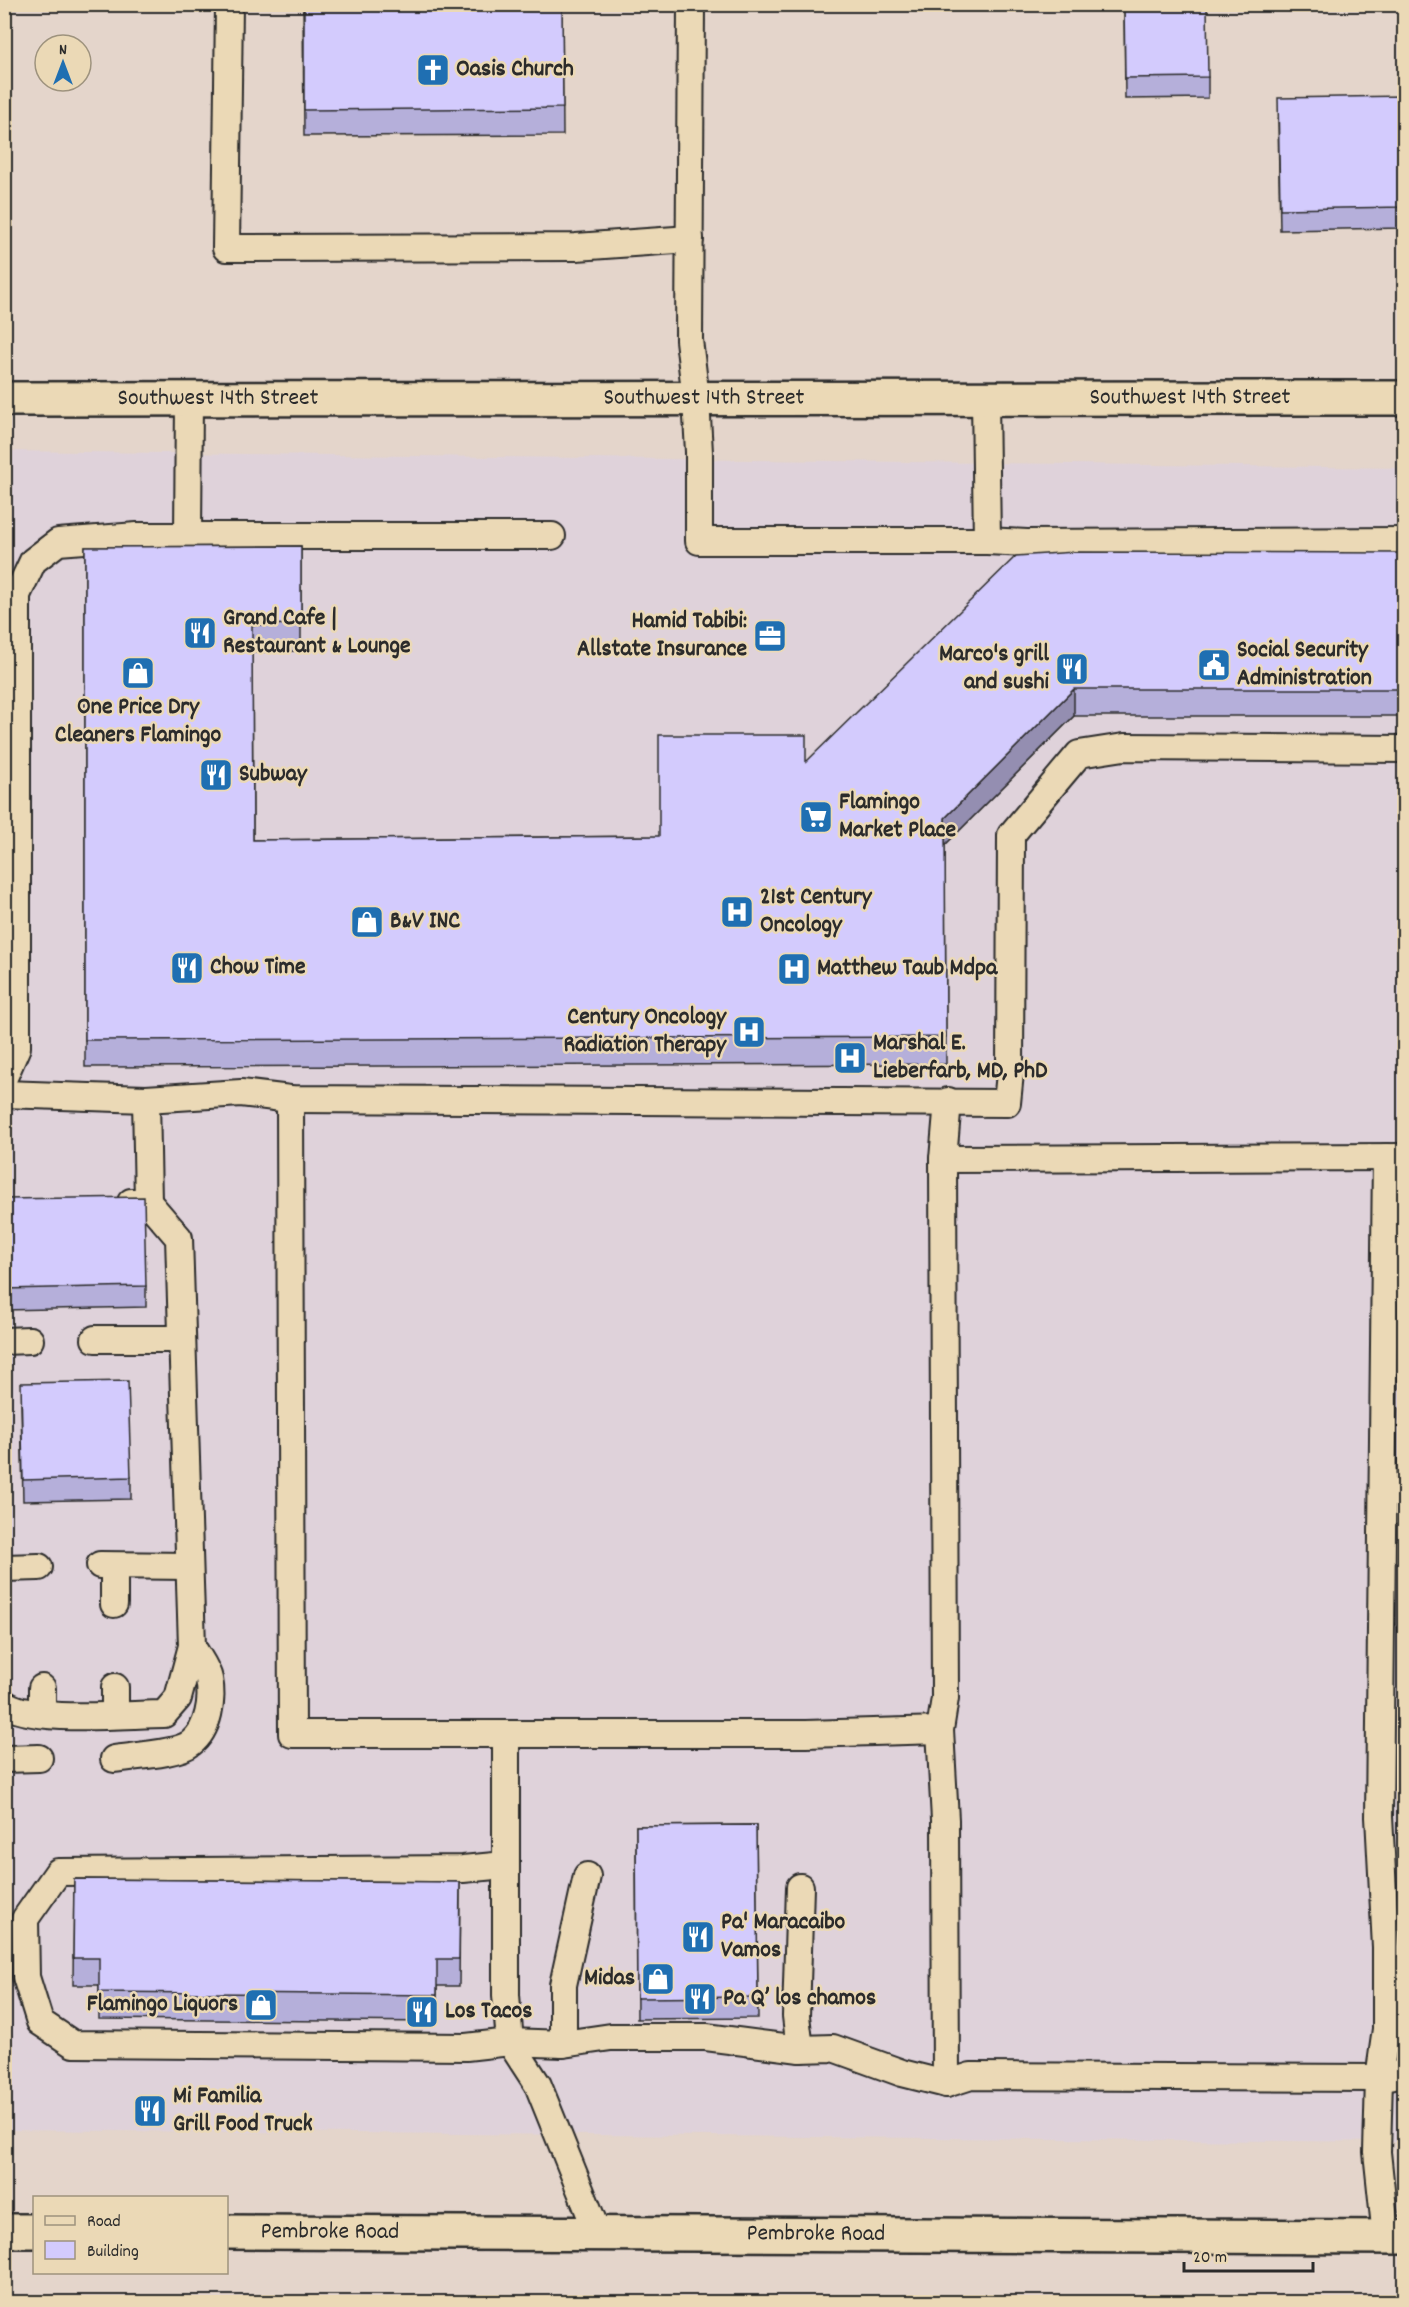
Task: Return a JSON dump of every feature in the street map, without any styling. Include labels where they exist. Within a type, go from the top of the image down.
[{"type":"street","name":"Southwest 14th Street","points":[[4,399],[1404,398]]},
{"type":"street","points":[[4,2231],[33,2232]]},
{"type":"street","name":"Pembroke Road","points":[[228,2232],[1395,2237]]},
{"type":"lane","points":[[229,4],[226,248],[576,247],[690,239]]},
{"type":"lane","points":[[691,4],[689,340],[699,452],[699,541],[1027,543],[1404,541]]},
{"type":"lane","points":[[188,536],[189,399]]},
{"type":"lane","points":[[985,399],[987,541]]},
{"type":"lane","points":[[4,1077],[17,1047],[17,596],[33,561],[58,542],[137,536],[552,536]]},
{"type":"lane","points":[[4,1094],[146,1098],[241,1093],[290,1099],[1007,1103],[1010,1073],[1011,835],[1079,754],[1124,747],[1404,749]]},
{"type":"lane","points":[[4,1703],[10,1707],[66,1716],[164,1714],[178,1698],[192,1646],[178,1239],[148,1202],[146,1098]]},
{"type":"lane","points":[[290,1099],[292,1734],[806,1734],[940,1730]]},
{"type":"lane","points":[[946,2084],[945,1820],[940,1730],[945,1698],[942,1286],[943,1159],[948,1101]]},
{"type":"lane","points":[[943,1159],[1395,1157],[1394,1290],[1379,1817],[1386,1947],[1386,2029],[1379,2078],[1377,2152],[1395,2237]]},
{"type":"lane","points":[[105,1202],[148,1202]]},
{"type":"lane","points":[[95,1339],[182,1339]]},
{"type":"lane","points":[[4,1341],[30,1340]]},
{"type":"lane","points":[[114,1604],[107,1566],[189,1566]]},
{"type":"lane","points":[[4,1568],[39,1568]]},
{"type":"lane","points":[[114,1759],[164,1752],[190,1744],[200,1734],[209,1711],[209,1678],[192,1646]]},
{"type":"lane","points":[[115,1687],[115,1714]]},
{"type":"lane","points":[[42,1688],[42,1713]]},
{"type":"lane","points":[[506,1734],[506,1995],[510,2042],[538,2085],[598,2234]]},
{"type":"lane","points":[[4,1759],[39,1758]]},
{"type":"lane","points":[[505,1865],[463,1869],[58,1872],[25,1919],[26,1977],[40,2022],[73,2044],[466,2047],[510,2042],[563,2044],[611,2037],[706,2037],[800,2049],[834,2048],[902,2073],[946,2084],[971,2076],[1379,2078],[1404,2073]]},
{"type":"lane","points":[[563,2044],[562,1985],[587,1876]]},
{"type":"lane","points":[[800,1887],[796,2016],[800,2049]]},
{"type":"shaded area","points":[[5,451],[1404,468],[1404,2142],[5,2130]]},
{"type":"building","name":"Oasis Church","points":[[304,4],[562,4],[563,108],[304,110]]},
{"type":"building","points":[[1124,4],[1207,4],[1208,77],[1125,78]]},
{"type":"building","points":[[1404,96],[1404,207],[1280,209],[1278,98]]},
{"type":"building","name":"Flamingo Market Place","points":[[301,546],[301,624],[252,625],[253,840],[659,836],[659,735],[806,735],[806,762],[1016,556],[1075,552],[1404,553],[1404,689],[1074,689],[945,818],[946,1037],[85,1040],[85,547]]},
{"type":"building","points":[[144,1197],[146,1286],[4,1289],[4,1199]]},
{"type":"building","points":[[128,1381],[131,1477],[23,1480],[21,1383]]},
{"type":"building","points":[[756,1825],[758,1997],[637,1998],[636,1826]]},
{"type":"building","points":[[74,1879],[460,1882],[459,1959],[437,1959],[437,1995],[99,1992],[99,1958],[73,1958]]},
{"type":"place","name":"Oasis Church","points":[[433,70]]},
{"type":"place","name":"Grand Cafe | Restaurant & Lounge","points":[[200,633]]},
{"type":"place","name":"Hamid Tabibi: Allstate Insurance","points":[[770,636]]},
{"type":"place","name":"Social Security Administration","points":[[1214,665]]},
{"type":"place","name":"Marco's grill and sushi","points":[[1072,669]]},
{"type":"place","name":"One Price Dry Cleaners Flamingo","points":[[138,673]]},
{"type":"place","name":"Subway","points":[[216,775]]},
{"type":"place","name":"Flamingo Market Place","points":[[816,817]]},
{"type":"place","name":"21st Century Oncology","points":[[737,912]]},
{"type":"place","name":"B&V INC","points":[[367,922]]},
{"type":"place","name":"Chow Time","points":[[187,968]]},
{"type":"place","name":"Matthew Taub Mdpa","points":[[794,969]]},
{"type":"place","name":"Century Oncology Radiation Therapy","points":[[749,1032]]},
{"type":"place","name":"Marshal E. Lieberfarb, MD, PhD","points":[[850,1058]]},
{"type":"place","name":"Pa' Maracaibo Vamos","points":[[698,1937]]},
{"type":"place","name":"Midas","points":[[658,1979]]},
{"type":"place","name":"Pa Q’ los chamos","points":[[700,1999]]},
{"type":"place","name":"Flamingo Liquors","points":[[261,2005]]},
{"type":"place","name":"Los Tacos","points":[[422,2012]]},
{"type":"place","name":"Mi Familia Grill Food Truck","points":[[150,2111]]}]
